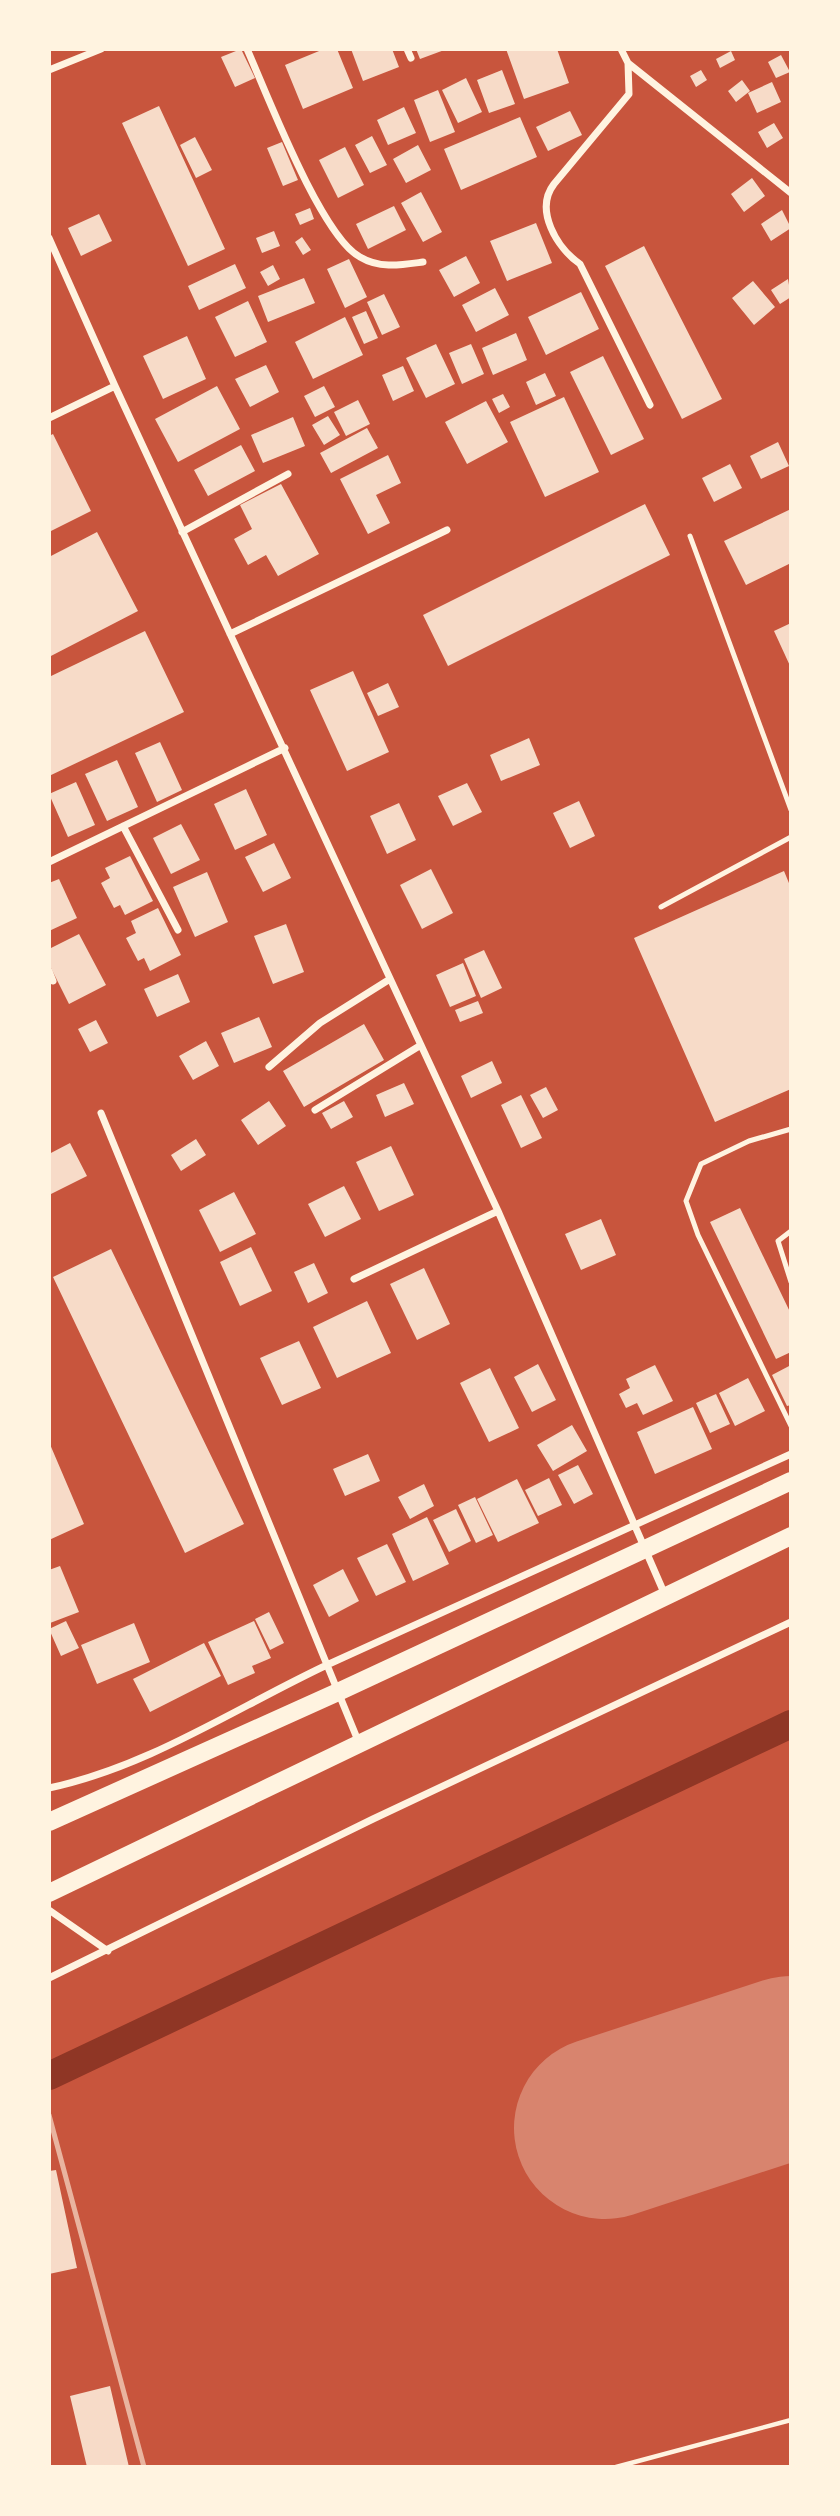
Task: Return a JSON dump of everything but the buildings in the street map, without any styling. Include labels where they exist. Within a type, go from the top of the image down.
[{"type":"main road","points":[[49,1822],[338,1692],[791,1481]]},
{"type":"main road","points":[[49,1893],[791,1536]]},
{"type":"street","points":[[49,70],[100,49]]},
{"type":"street","points":[[247,49],[321,211],[346,244],[357,256],[372,263],[390,266],[423,262]]},
{"type":"street","points":[[407,49],[411,58]]},
{"type":"street","points":[[621,49],[628,63],[629,94],[547,192],[545,203],[548,220],[561,249],[580,264],[650,405]]},
{"type":"street","points":[[628,63],[791,192]]},
{"type":"street","points":[[49,238],[114,386],[285,748],[498,1211],[666,1597]]},
{"type":"street","points":[[49,418],[114,386]]},
{"type":"street","points":[[182,531],[288,474]]},
{"type":"street","points":[[230,634],[447,530]]},
{"type":"street","points":[[50,858],[285,748]]},
{"type":"street","points":[[123,826],[178,930]]},
{"type":"street","points":[[49,971],[53,981]]},
{"type":"street","points":[[269,1067],[320,1023],[390,979]]},
{"type":"street","points":[[316,1110],[421,1045]]},
{"type":"street","points":[[101,1113],[359,1743]]},
{"type":"street","points":[[354,1279],[498,1211]]},
{"type":"street","points":[[49,1788],[80,1782],[189,1735],[326,1665],[791,1454]]},
{"type":"street","points":[[49,1978],[373,1819],[791,1622]]},
{"type":"street","points":[[49,1910],[107,1951]]},
{"type":"lane","points":[[690,536],[791,810]]},
{"type":"lane","points":[[661,907],[791,837]]},
{"type":"lane","points":[[791,1129],[749,1141],[701,1164],[686,1201],[698,1235],[791,1426]]},
{"type":"lane","points":[[791,1231],[778,1241],[791,1282]]},
{"type":"path","points":[[616,2467],[791,2420]]},
{"type":"waterway","points":[[49,2076],[791,1724]]},
{"type":"runway","points":[[605,2128],[791,2067]]},
{"type":"railway","points":[[49,2115],[144,2467]]}]
